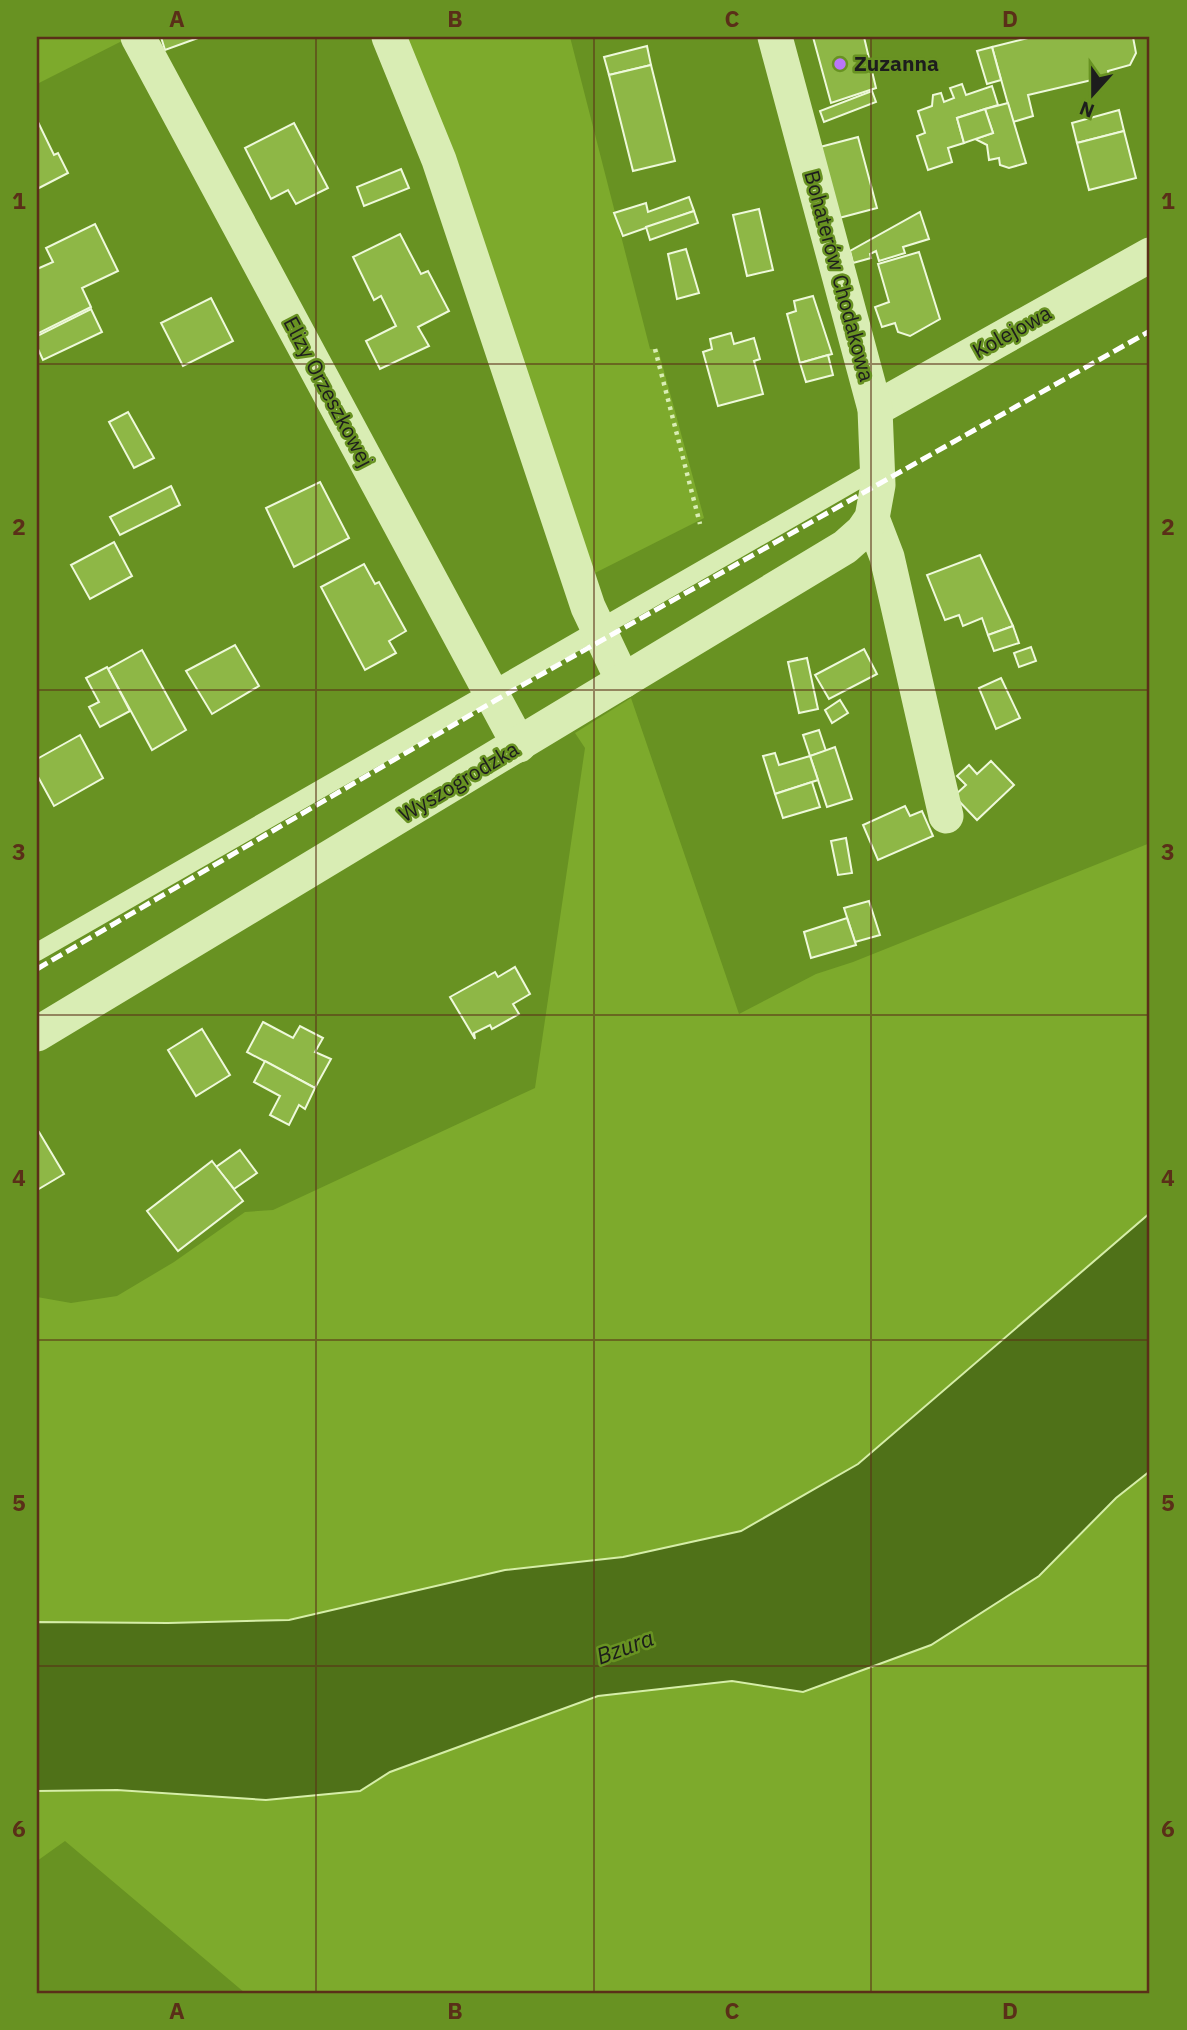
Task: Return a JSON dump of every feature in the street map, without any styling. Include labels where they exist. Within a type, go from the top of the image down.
[{"type":"street","name":"Elizy Orzeszkowej","points":[[138,37],[519,746]]},
{"type":"street","points":[[389,37],[439,159],[549,495],[597,628],[624,681]]},
{"type":"street","name":"Bohaterów Chodakowa","points":[[775,37],[875,410],[877,469],[872,518]]},
{"type":"street","name":"Kolejowa","points":[[875,410],[1150,255]]},
{"type":"street","points":[[872,518],[887,557],[946,816]]},
{"type":"street","name":"Wyszogrodzka","points":[[37,1034],[519,746],[845,547],[863,531],[872,518]]},
{"type":"lane","points":[[37,952],[490,689],[877,469]]},
{"type":"path","points":[[654,349],[700,524]]},
{"type":"shaded area","points":[[37,37],[120,37],[122,41],[37,84]]},
{"type":"shaded area","points":[[405,37],[570,37],[650,349],[658,349],[704,518],[585,578]]},
{"type":"shaded area","points":[[631,698],[739,1014],[816,974],[853,962],[1150,843],[1150,1213],[858,1464],[741,1531],[623,1557],[505,1570],[289,1620],[37,1622],[37,1297],[71,1303],[117,1296],[174,1262],[245,1212],[273,1210],[535,1088],[585,748],[575,733]]},
{"type":"shaded area","points":[[1150,1471],[1150,1993],[245,1993],[65,1841],[37,1861],[37,1791],[117,1790],[266,1800],[360,1791],[390,1772],[598,1696],[732,1681],[803,1692],[931,1645]]},
{"type":"water","name":"Bzura","points":[[1150,1213],[1150,1471],[1116,1498],[1039,1576],[931,1645],[803,1692],[732,1681],[598,1696],[390,1772],[360,1791],[266,1800],[117,1790],[37,1791],[37,1622],[289,1620],[505,1570],[623,1557],[741,1531],[858,1464]]},
{"type":"building","points":[[161,37],[198,37],[198,38],[165,50]]},
{"type":"building","points":[[813,37],[864,37],[876,88],[831,103]]},
{"type":"building","points":[[1032,37],[1133,37],[1136,53],[1130,65],[1108,71],[1109,76],[1028,95],[1033,116],[1013,122],[992,47]]},
{"type":"building","points":[[647,46],[651,65],[609,75],[604,57]]},
{"type":"building","points":[[992,47],[1001,80],[987,84],[977,51]]},
{"type":"building","points":[[651,65],[675,161],[633,171],[609,75]]},
{"type":"building","points":[[962,84],[966,95],[992,86],[998,105],[957,118],[964,143],[948,148],[952,162],[928,170],[917,136],[925,133],[918,111],[932,106],[933,95],[941,93],[944,102],[954,98],[950,88]]},
{"type":"building","points":[[872,91],[876,102],[824,122],[820,111]]},
{"type":"building","points":[[1008,103],[1026,163],[1009,168],[1000,165],[999,158],[989,160],[987,145],[975,139],[993,133],[985,109]]},
{"type":"building","points":[[985,109],[993,133],[964,143],[957,118]]},
{"type":"building","points":[[1119,110],[1124,131],[1077,143],[1072,123]]},
{"type":"building","points":[[37,120],[54,155],[58,153],[68,173],[37,189]]},
{"type":"building","points":[[294,123],[328,188],[296,204],[288,190],[271,199],[245,148]]},
{"type":"building","points":[[1124,131],[1136,178],[1089,190],[1077,143]]},
{"type":"building","points":[[858,137],[877,208],[839,218],[820,147]]},
{"type":"building","points":[[401,169],[409,188],[364,206],[357,187]]},
{"type":"building","points":[[689,197],[694,211],[623,236],[614,213],[646,203],[648,212]]},
{"type":"building","points":[[759,209],[773,270],[747,276],[733,215]]},
{"type":"building","points":[[694,211],[698,223],[650,240],[646,227]]},
{"type":"building","points":[[920,212],[929,239],[903,247],[905,253],[879,261],[876,251],[870,254],[871,258],[853,263],[850,251]]},
{"type":"building","points":[[95,224],[118,271],[82,288],[91,307],[37,334],[37,269],[53,262],[46,248]]},
{"type":"building","points":[[400,234],[421,274],[428,271],[449,311],[418,327],[429,346],[380,369],[366,341],[396,326],[381,296],[374,300],[353,257]]},
{"type":"building","points":[[686,249],[699,293],[677,299],[668,254]]},
{"type":"building","points":[[919,252],[940,319],[910,336],[898,332],[895,323],[882,327],[875,307],[889,302],[878,264]]},
{"type":"building","points":[[813,296],[832,354],[800,363],[787,314],[796,311],[794,301]]},
{"type":"building","points":[[211,298],[233,341],[183,366],[161,323]]},
{"type":"building","points":[[91,309],[102,332],[43,360],[37,347],[37,336]]},
{"type":"building","points":[[731,333],[734,344],[754,338],[760,359],[754,361],[763,394],[718,406],[703,352],[712,349],[710,339]]},
{"type":"building","points":[[828,355],[833,375],[806,382],[800,363]]},
{"type":"building","points":[[128,412],[154,458],[134,468],[109,422]]},
{"type":"building","points":[[320,482],[349,538],[294,567],[266,508]]},
{"type":"building","points":[[171,486],[180,505],[120,535],[110,517]]},
{"type":"building","points":[[114,542],[132,576],[90,599],[71,565]]},
{"type":"building","points":[[980,555],[1013,626],[988,635],[982,618],[963,626],[959,615],[945,620],[927,575]]},
{"type":"building","points":[[364,564],[375,584],[379,582],[406,631],[389,641],[396,653],[365,670],[321,587]]},
{"type":"building","points":[[1013,626],[1019,643],[994,651],[988,635]]},
{"type":"building","points":[[235,645],[259,686],[212,714],[186,671]]},
{"type":"building","points":[[1031,647],[1036,661],[1019,667],[1014,653]]},
{"type":"building","points":[[864,649],[877,674],[829,699],[815,675]]},
{"type":"building","points":[[142,650],[186,730],[152,750],[108,669]]},
{"type":"building","points":[[807,658],[818,709],[799,713],[788,662]]},
{"type":"building","points":[[107,667],[130,711],[100,727],[89,707],[99,702],[86,678]]},
{"type":"building","points":[[1001,678],[1020,718],[996,729],[979,688]]},
{"type":"building","points":[[840,700],[848,713],[832,723],[825,710]]},
{"type":"building","points":[[819,730],[826,751],[810,756],[803,735]]},
{"type":"building","points":[[80,735],[103,778],[54,806],[37,775],[37,759]]},
{"type":"building","points":[[835,747],[852,799],[827,807],[810,756]]},
{"type":"building","points":[[775,753],[779,765],[810,756],[818,780],[775,794],[763,756]]},
{"type":"building","points":[[991,761],[1014,785],[977,820],[954,796],[966,785],[957,776],[969,765],[977,774]]},
{"type":"building","points":[[812,782],[820,807],[783,818],[775,794]]},
{"type":"building","points":[[905,806],[910,816],[922,811],[933,836],[878,860],[863,825]]},
{"type":"building","points":[[846,838],[852,873],[838,875],[831,841]]},
{"type":"building","points":[[869,901],[880,935],[855,942],[844,908]]},
{"type":"building","points":[[847,918],[856,945],[811,958],[804,932]]},
{"type":"building","points":[[515,967],[530,994],[513,1004],[519,1014],[492,1029],[490,1025],[474,1033],[475,1039],[450,997],[495,972],[498,977]]},
{"type":"building","points":[[263,1022],[293,1038],[300,1026],[323,1038],[315,1052],[331,1059],[315,1088],[247,1052]]},
{"type":"building","points":[[202,1029],[230,1075],[196,1096],[168,1050]]},
{"type":"building","points":[[265,1061],[315,1088],[305,1109],[299,1105],[289,1125],[270,1115],[280,1096],[254,1082]]},
{"type":"building","points":[[39,1132],[64,1174],[37,1190],[37,1133]]},
{"type":"building","points":[[240,1150],[257,1173],[234,1189],[216,1167]]},
{"type":"building","points":[[212,1161],[243,1201],[178,1251],[147,1211]]},
{"type":"railway","points":[[37,969],[496,700],[1150,331]]},
{"type":"place","name":"Zuzanna","points":[[840,64]]}]
